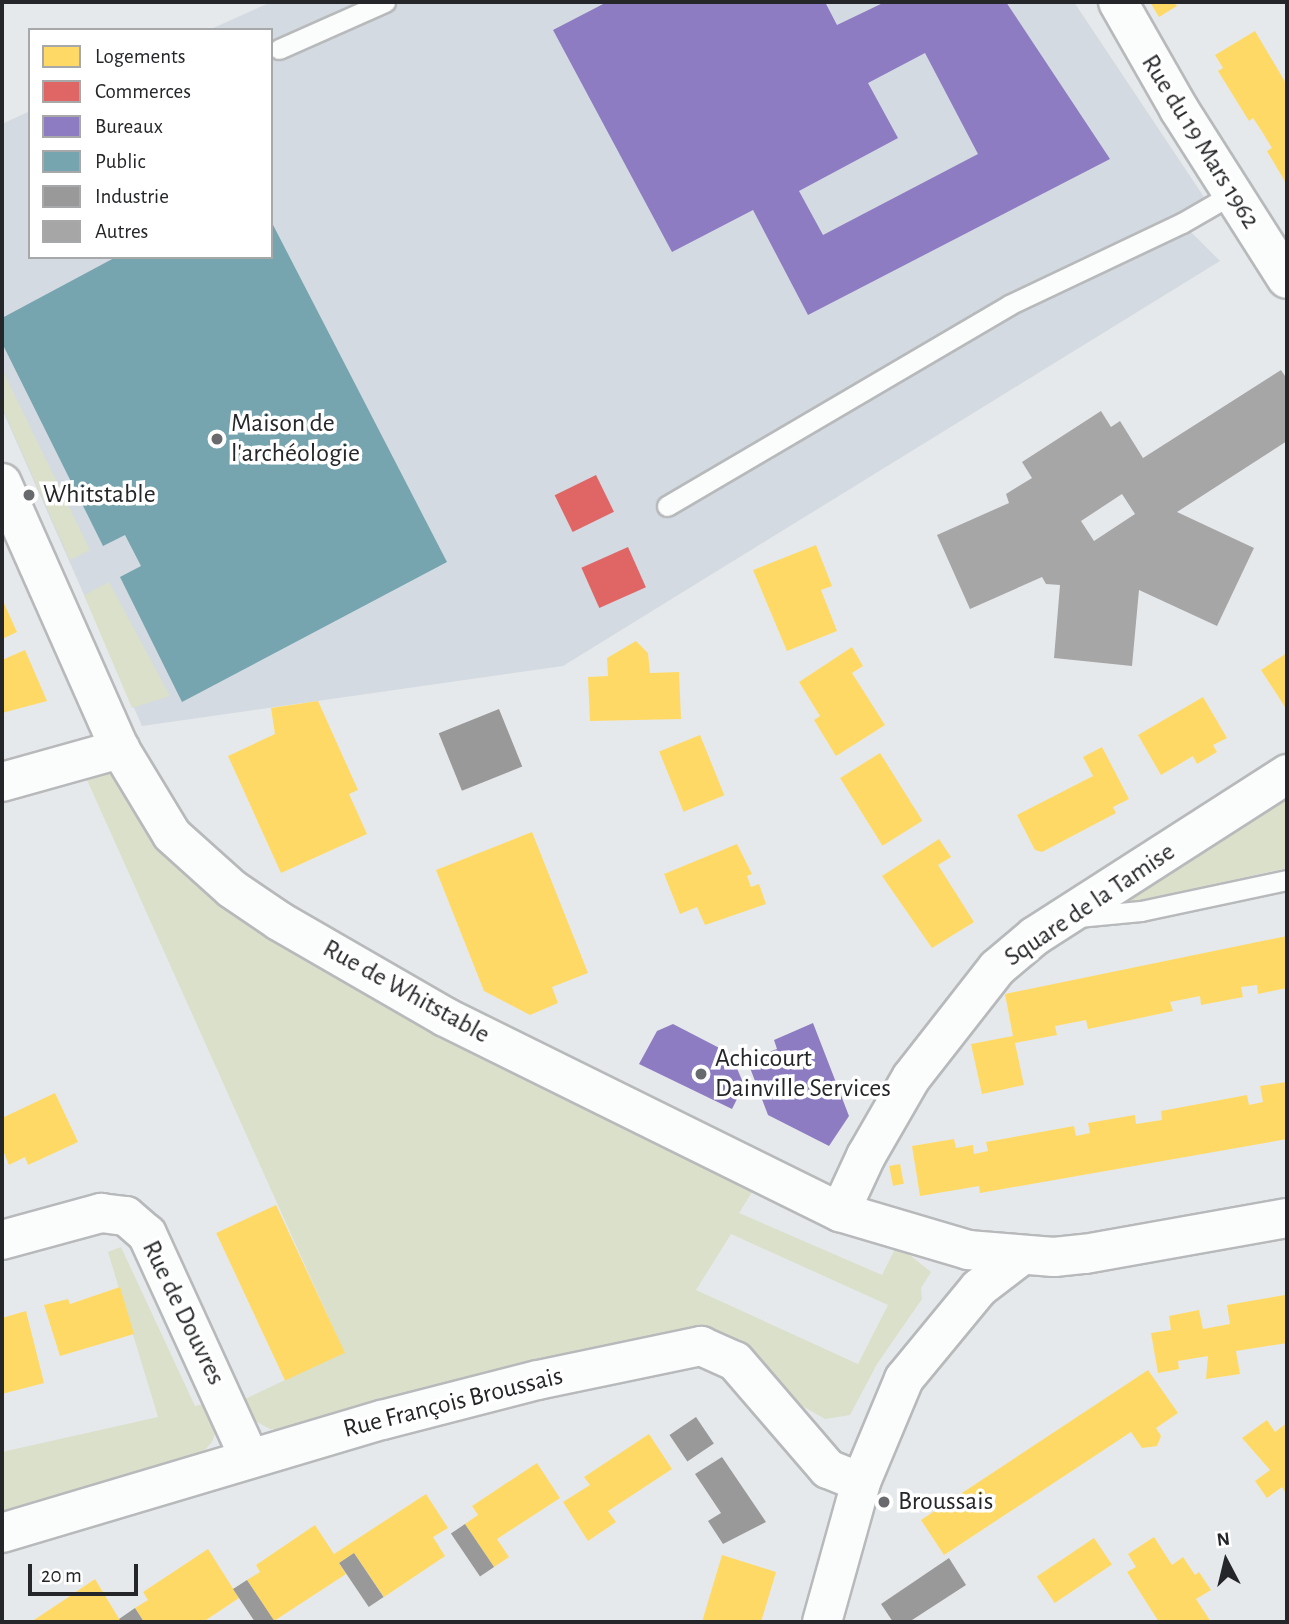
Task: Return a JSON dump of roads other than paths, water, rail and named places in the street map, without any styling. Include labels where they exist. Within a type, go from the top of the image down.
[{"type":"street","name":"Rue du 19 Mars 1962","points":[[1118,2],[1232,194],[1287,279]]},
{"type":"street","name":"Rue de Whitstable","points":[[2,483],[120,749],[172,835],[232,889],[279,921],[445,1017],[840,1212],[968,1250],[1022,1255]]},
{"type":"street","points":[[2,782],[120,749]]},
{"type":"street","name":"Square de la Tamise","points":[[840,1212],[866,1156],[911,1078],[997,968],[1066,918],[1287,774]]},
{"type":"street","name":"Rue de Douvres","points":[[2,1240],[101,1213],[126,1216],[147,1234],[249,1457]]},
{"type":"street","points":[[822,1622],[861,1482],[904,1379],[979,1288],[1022,1255],[1085,1254],[1287,1218]]},
{"type":"street","name":"Rue François Broussais","points":[[2,1533],[249,1457],[538,1380],[701,1346],[735,1361],[828,1469],[861,1482]]},
{"type":"lane","points":[[279,49],[385,2]]},
{"type":"lane","points":[[667,506],[1009,305],[1182,223],[1232,194]]},
{"type":"lane","points":[[1066,918],[1142,911],[1287,880]]},
{"type":"place","name":"Maison de l'archéologie","points":[[217,439]]},
{"type":"place","name":"Whitstable","points":[[29,495]]},
{"type":"place","name":"Achicourt Dainville Services","points":[[701,1074]]},
{"type":"place","name":"Broussais","points":[[884,1502]]}]
